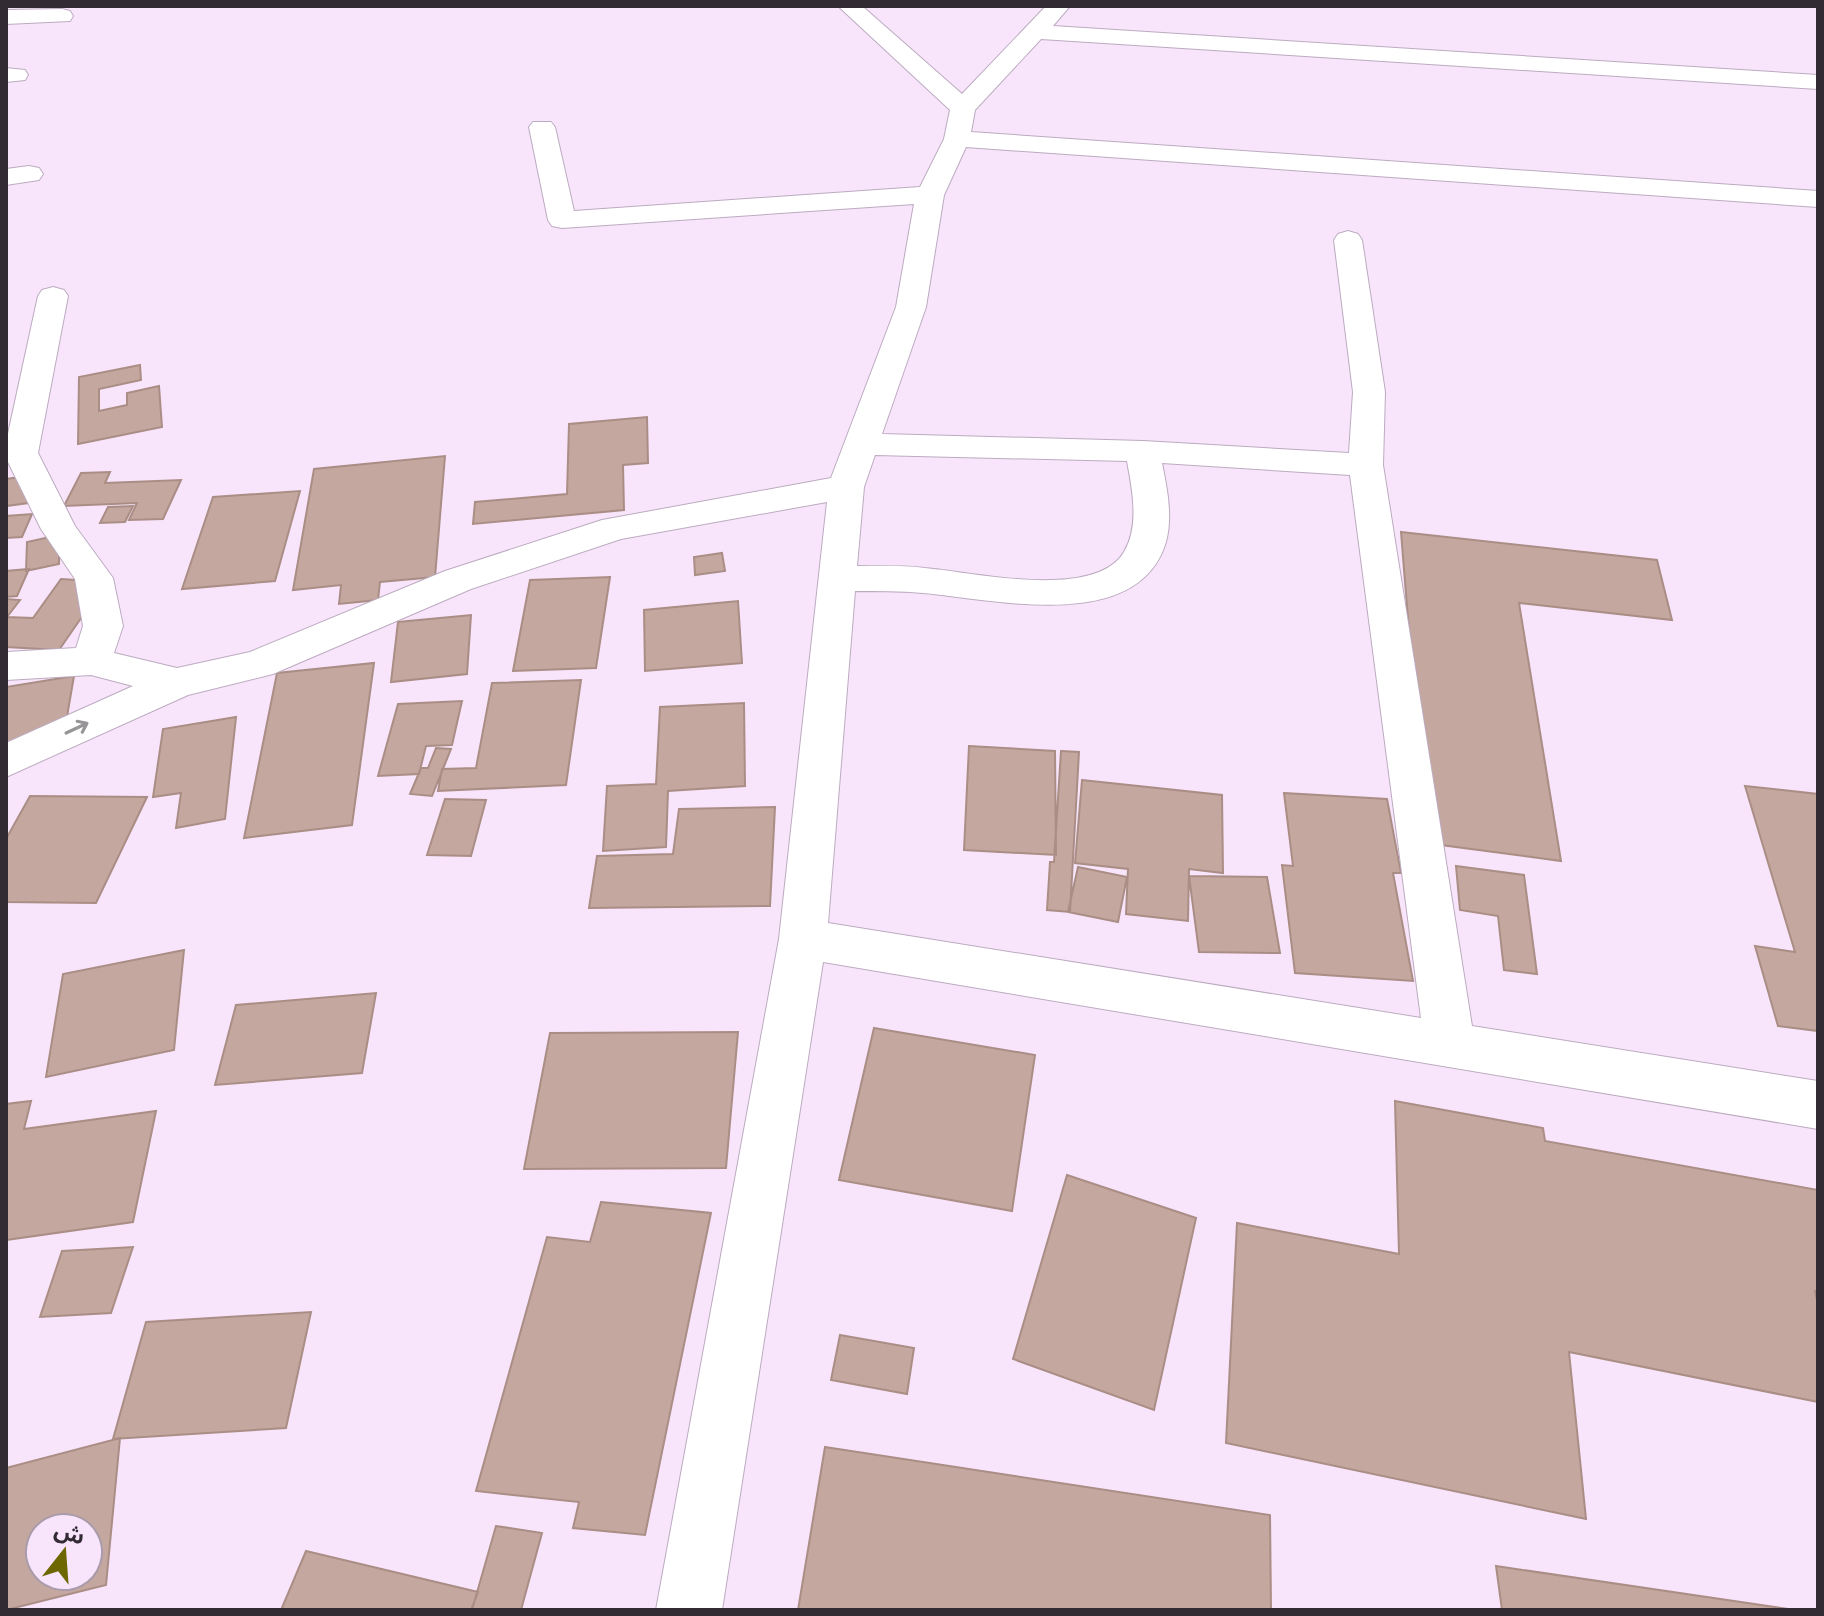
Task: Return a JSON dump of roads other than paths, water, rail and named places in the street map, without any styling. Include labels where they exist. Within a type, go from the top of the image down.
[{"type":"street","points":[[849,6],[960,123],[1818,199]]},
{"type":"street","points":[[6,17],[62,16]]},
{"type":"street","points":[[689,1610],[803,939],[846,487],[911,307],[930,195],[960,123],[1048,19],[1818,82]]},
{"type":"street","points":[[542,127],[562,220],[930,195]]},
{"type":"street","points":[[1348,240],[1369,392],[1366,465],[1450,1047]]},
{"type":"street","points":[[53,296],[21,453],[59,529],[94,578],[103,626],[91,661]]},
{"type":"street","points":[[861,444],[1143,451],[1366,465]]},
{"type":"street","points":[[838,578],[923,580],[1020,594],[1105,584],[1132,568],[1143,547],[1153,515],[1143,451]]},
{"type":"street","points":[[6,761],[177,683],[259,664],[458,580],[615,528],[846,487]]},
{"type":"street","points":[[6,666],[91,661],[177,683]]},
{"type":"street","points":[[803,939],[1818,1105]]}]
